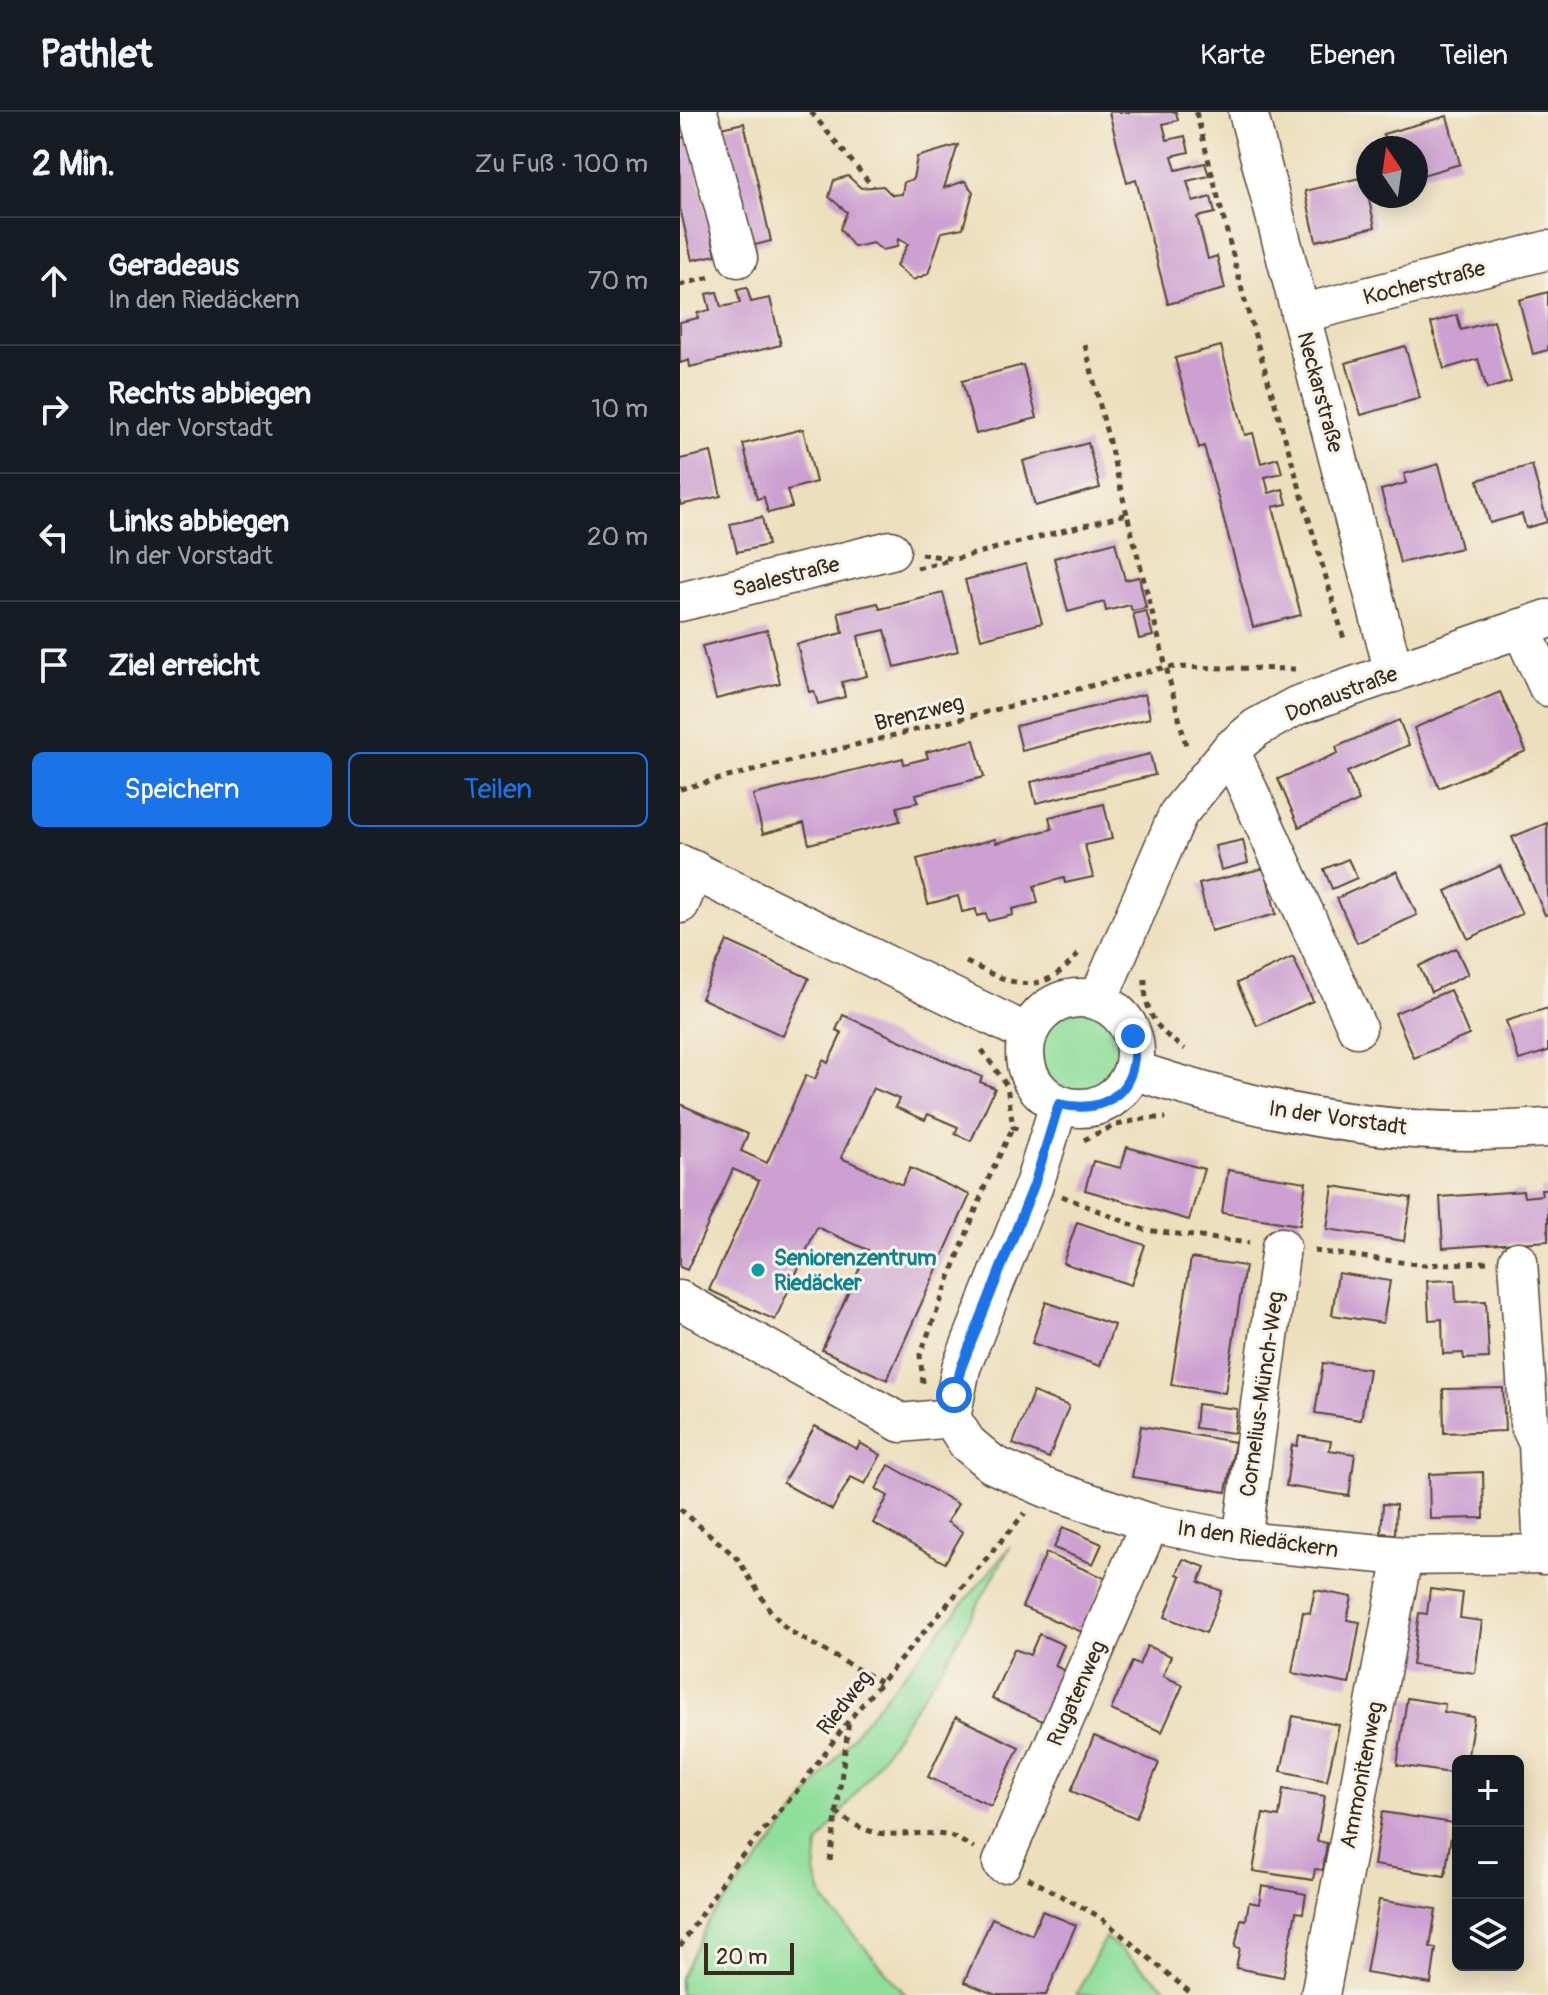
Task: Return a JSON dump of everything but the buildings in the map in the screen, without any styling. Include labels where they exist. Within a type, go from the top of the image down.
[{"type":"street","points":[[698,112],[738,258]]},
{"type":"street","name":"Neckarstraße","points":[[1248,112],[1394,673]]},
{"type":"street","name":"Kocherstraße","points":[[1300,314],[1548,250]]},
{"type":"street","name":"Saalestraße","points":[[680,602],[891,550]]},
{"type":"street","points":[[1535,624],[1548,687]]},
{"type":"street","name":"Donaustraße","points":[[1098,1000],[1178,814],[1230,750],[1256,728],[1296,706],[1535,624]]},
{"type":"street","points":[[1230,750],[1357,1028]]},
{"type":"street","points":[[685,879],[1027,1033]]},
{"type":"street","points":[[1081,997],[1098,1000],[1114,1008],[1126,1020],[1136,1053],[1133,1070],[1125,1086],[1111,1099],[1095,1106],[1076,1108],[1059,1104],[1044,1095],[1029,1075],[1024,1050],[1027,1033],[1036,1018],[1064,999],[1081,997]]},
{"type":"street","name":"In der Vorstadt","points":[[1133,1070],[1252,1103],[1326,1118],[1398,1127],[1474,1131],[1548,1128]]},
{"type":"street","points":[[680,1300],[901,1423],[951,1418],[961,1368],[1034,1185],[1059,1104]]},
{"type":"street","name":"Cornelius-Münch-Weg","points":[[1242,1541],[1281,1247]]},
{"type":"street","points":[[1518,1261],[1529,1424],[1538,1443],[1546,1555]]},
{"type":"street","name":"In den Riedäckern","points":[[951,1418],[967,1443],[992,1464],[1046,1488],[1150,1523],[1242,1541],[1403,1556],[1546,1555]]},
{"type":"street","name":"Rugatenweg","points":[[1002,1863],[1150,1523]]},
{"type":"street","name":"Ammonitenweg","points":[[1320,1995],[1403,1556]]},
{"type":"path","points":[[811,112],[873,187]]},
{"type":"path","points":[[1196,112],[1244,298],[1344,639]]},
{"type":"path","points":[[1085,345],[1189,754]]},
{"type":"path","points":[[891,550],[955,559],[1127,514]]},
{"type":"path","name":"Brenzweg","points":[[680,789],[1166,667],[1295,669]]},
{"type":"path","points":[[963,961],[1027,986],[1050,979],[1067,966],[1081,949],[1145,973],[1144,999],[1153,1020],[1171,1040],[1199,1054]]},
{"type":"path","points":[[951,1418],[930,1398],[922,1380],[920,1355],[985,1186],[1013,1127],[1007,1086],[978,1045],[1006,980]]},
{"type":"path","points":[[1013,1127],[1048,1140]]},
{"type":"path","name":"Riedweg","points":[[680,1947],[729,1871],[796,1792],[849,1720],[1046,1488]]},
{"type":"path","points":[[680,1509],[737,1558],[771,1612],[788,1630],[880,1682]]},
{"type":"path","points":[[830,1861],[849,1720]]},
{"type":"path","points":[[836,1812],[853,1826],[877,1834],[948,1835],[1100,1917],[1193,1995]]},
{"type":"green space","points":[[1082,1010],[1098,1013],[1111,1022],[1120,1035],[1123,1051],[1120,1067],[1111,1080],[1098,1089],[1082,1092],[1066,1089],[1053,1080],[1044,1067],[1041,1051],[1044,1035],[1053,1022],[1066,1013]]},
{"type":"green space","points":[[1011,1546],[948,1657],[873,1770],[818,1845],[815,1874],[825,1902],[906,1995],[680,1995],[680,1977],[710,1919],[759,1861],[857,1730]]},
{"type":"green space","points":[[1105,1937],[1175,1995],[1076,1995]]},
{"type":"place","name":"Seniorenzentrum Riedäcker","points":[[758,1270]]},
{"type":"route","points":[[954,1395],[961,1368],[1034,1185],[1059,1104],[1076,1108],[1095,1106],[1111,1099],[1125,1086],[1133,1070],[1136,1053],[1133,1036]]}]
